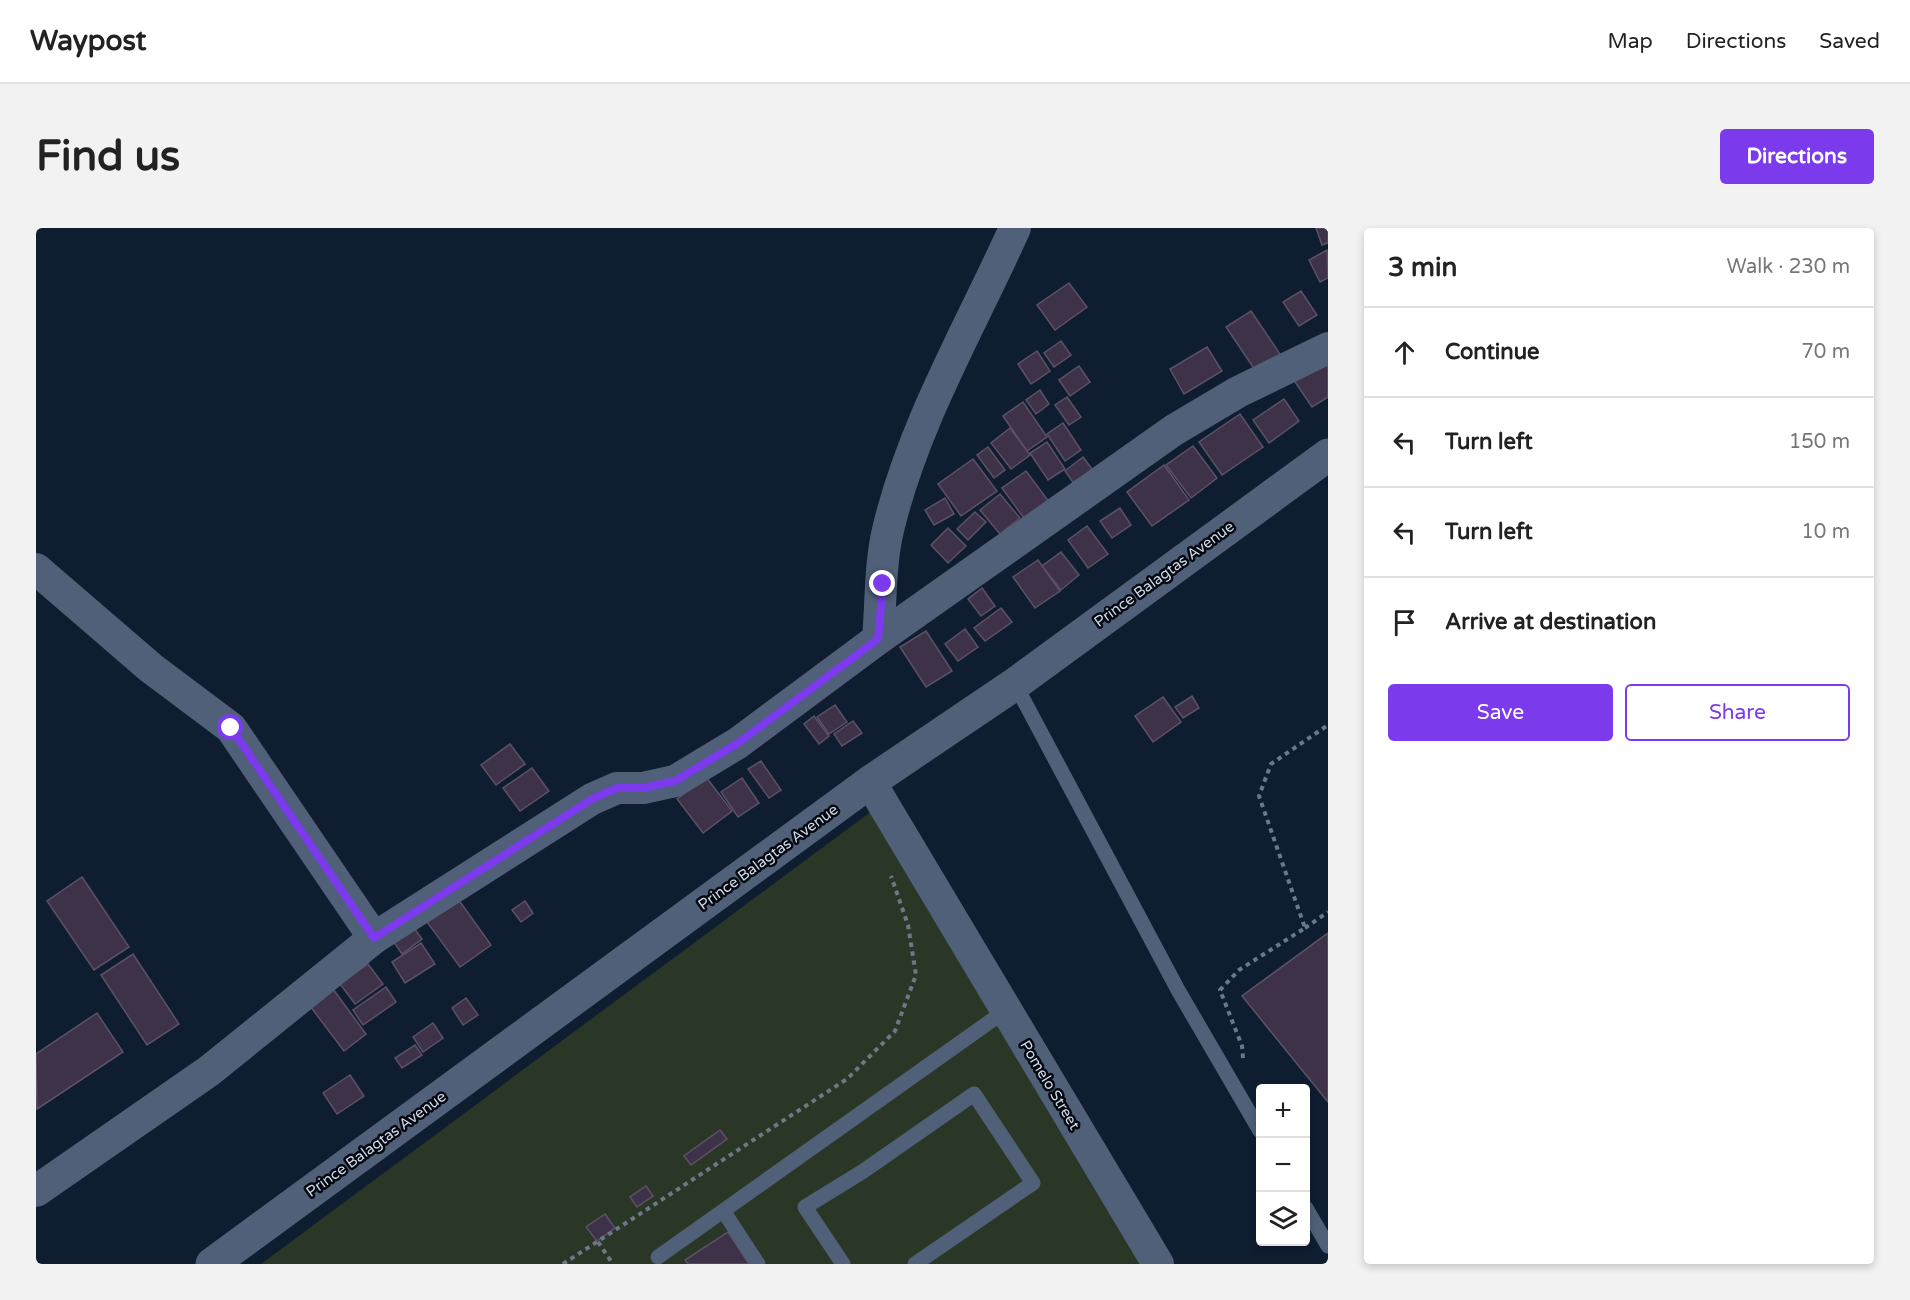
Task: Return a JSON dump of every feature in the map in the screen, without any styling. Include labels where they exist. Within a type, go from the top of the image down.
[{"type":"main road","name":"Prince Balagtas Avenue","points":[[212,1264],[870,782],[1016,684],[1328,454]]},
{"type":"street","points":[[878,639],[888,531],[908,470],[936,398],[1015,228]]},
{"type":"street","points":[[36,1191],[209,1071],[374,938],[592,799],[617,788],[643,788],[675,781],[720,754],[878,639],[1174,430],[1238,392],[1328,348]]},
{"type":"street","points":[[36,569],[151,668],[231,728],[374,938]]},
{"type":"street","name":"Pomelo Street","points":[[870,782],[1158,1264]]},
{"type":"lane","points":[[1016,684],[1178,990],[1256,1124]]},
{"type":"lane","points":[[658,1257],[1005,1011]]},
{"type":"lane","points":[[843,1264],[805,1207],[862,1172],[974,1094],[1033,1183],[915,1264]]},
{"type":"lane","points":[[724,1212],[758,1264]]},
{"type":"lane","points":[[1310,1216],[1328,1246]]},
{"type":"path","points":[[1305,928],[1259,796],[1271,764],[1328,724]]},
{"type":"path","points":[[563,1264],[847,1079],[894,1030],[916,975],[908,926],[889,865]]},
{"type":"path","points":[[1246,1107],[1242,1046],[1220,990],[1239,970],[1328,912]]},
{"type":"path","points":[[598,1242],[613,1264]]},
{"type":"green space","points":[[876,808],[1141,1264],[261,1264]]},
{"type":"building","points":[[1316,228],[1328,228],[1328,243],[1322,245]]},
{"type":"building","points":[[1327,250],[1328,278],[1320,282],[1309,260]]},
{"type":"building","points":[[1069,283],[1087,307],[1055,330],[1037,305]]},
{"type":"building","points":[[1301,291],[1317,315],[1299,326],[1283,302]]},
{"type":"building","points":[[1251,311],[1282,357],[1257,373],[1226,327]]},
{"type":"building","points":[[1061,341],[1071,355],[1054,367],[1044,353]]},
{"type":"building","points":[[1207,347],[1222,371],[1184,394],[1170,369]]},
{"type":"building","points":[[1037,351],[1050,371],[1031,384],[1018,364]]},
{"type":"building","points":[[1322,356],[1328,366],[1328,397],[1312,407],[1291,376]]},
{"type":"building","points":[[1079,366],[1090,382],[1070,396],[1059,380]]},
{"type":"building","points":[[1040,390],[1049,404],[1036,414],[1026,400]]},
{"type":"building","points":[[1067,397],[1081,417],[1069,425],[1055,405]]},
{"type":"building","points":[[1284,399],[1299,421],[1269,443],[1253,420]]},
{"type":"building","points":[[1023,402],[1047,437],[1027,451],[1003,416]]},
{"type":"building","points":[[1240,414],[1263,447],[1222,475],[1199,442]]},
{"type":"building","points":[[1063,423],[1081,450],[1065,461],[1047,434]]},
{"type":"building","points":[[1010,428],[1030,455],[1011,469],[991,443]]},
{"type":"building","points":[[1047,442],[1065,469],[1048,480],[1030,453]]},
{"type":"building","points":[[1193,446],[1217,478],[1191,498],[1166,465]]},
{"type":"building","points":[[988,447],[1005,470],[994,478],[977,455]]},
{"type":"building","points":[[1083,457],[1098,477],[1079,491],[1065,471]]},
{"type":"building","points":[[973,459],[997,491],[961,516],[938,484]]},
{"type":"building","points":[[1164,465],[1189,500],[1152,526],[1127,492]]},
{"type":"building","points":[[1026,471],[1050,503],[1026,521],[1002,488]]},
{"type":"building","points":[[1000,494],[1020,518],[1000,534],[980,510]]},
{"type":"building","points":[[945,498],[954,514],[934,525],[925,510]]},
{"type":"building","points":[[1120,508],[1131,525],[1112,538],[1100,521]]},
{"type":"building","points":[[975,512],[986,522],[968,540],[957,529]]},
{"type":"building","points":[[1087,526],[1108,554],[1088,568],[1068,540]]},
{"type":"building","points":[[948,528],[966,546],[948,563],[931,545]]},
{"type":"building","points":[[1061,552],[1079,575],[1061,590],[1042,566]]},
{"type":"building","points":[[1038,560],[1060,591],[1035,608],[1013,577]]},
{"type":"building","points":[[982,588],[995,606],[981,616],[968,599]]},
{"type":"building","points":[[1001,608],[1012,622],[985,641],[974,628]]},
{"type":"building","points":[[965,629],[978,647],[958,661],[945,644]]},
{"type":"building","points":[[926,631],[952,671],[926,687],[900,647]]},
{"type":"building","points":[[1192,696],[1199,708],[1183,718],[1175,707]]},
{"type":"building","points":[[1163,697],[1181,722],[1153,742],[1135,716]]},
{"type":"building","points":[[835,705],[847,722],[829,734],[817,717]]},
{"type":"building","points":[[814,716],[829,736],[819,744],[804,724]]},
{"type":"building","points":[[853,721],[862,733],[842,746],[834,734]]},
{"type":"building","points":[[510,744],[525,764],[496,785],[481,765]]},
{"type":"building","points":[[761,761],[781,790],[769,798],[748,769]]},
{"type":"building","points":[[532,768],[549,791],[520,811],[503,788]]},
{"type":"building","points":[[706,777],[732,811],[703,833],[677,799]]},
{"type":"building","points":[[742,778],[759,803],[738,817],[721,792]]},
{"type":"building","points":[[82,877],[129,947],[94,970],[47,901]]},
{"type":"building","points":[[458,899],[491,945],[460,967],[427,922]]},
{"type":"building","points":[[525,901],[533,913],[521,922],[512,910]]},
{"type":"building","points":[[411,924],[422,939],[402,954],[391,938]]},
{"type":"building","points":[[1328,933],[1328,1102],[1242,996]]},
{"type":"building","points":[[421,943],[435,964],[405,983],[392,962]]},
{"type":"building","points":[[133,954],[179,1024],[147,1045],[101,975]]},
{"type":"building","points":[[368,964],[383,984],[355,1004],[340,984]]},
{"type":"building","points":[[386,987],[396,1002],[363,1025],[353,1010]]},
{"type":"building","points":[[333,989],[366,1034],[344,1051],[310,1006]]},
{"type":"building","points":[[466,998],[478,1015],[463,1025],[452,1008]]},
{"type":"building","points":[[97,1013],[123,1052],[37,1109],[36,1054]]},
{"type":"building","points":[[433,1023],[443,1038],[423,1052],[413,1037]]},
{"type":"building","points":[[415,1045],[422,1055],[402,1068],[395,1058]]},
{"type":"building","points":[[350,1075],[364,1096],[337,1114],[323,1093]]},
{"type":"building","points":[[720,1130],[727,1139],[691,1165],[684,1156]]},
{"type":"building","points":[[646,1186],[653,1196],[637,1207],[630,1197]]},
{"type":"building","points":[[605,1214],[615,1228],[597,1241],[586,1227]]},
{"type":"building","points":[[728,1232],[749,1264],[688,1264],[685,1260]]},
{"type":"route","points":[[231,728],[294,817],[374,938],[592,799],[617,788],[643,788],[675,781],[738,743],[878,639],[883,584]]}]
